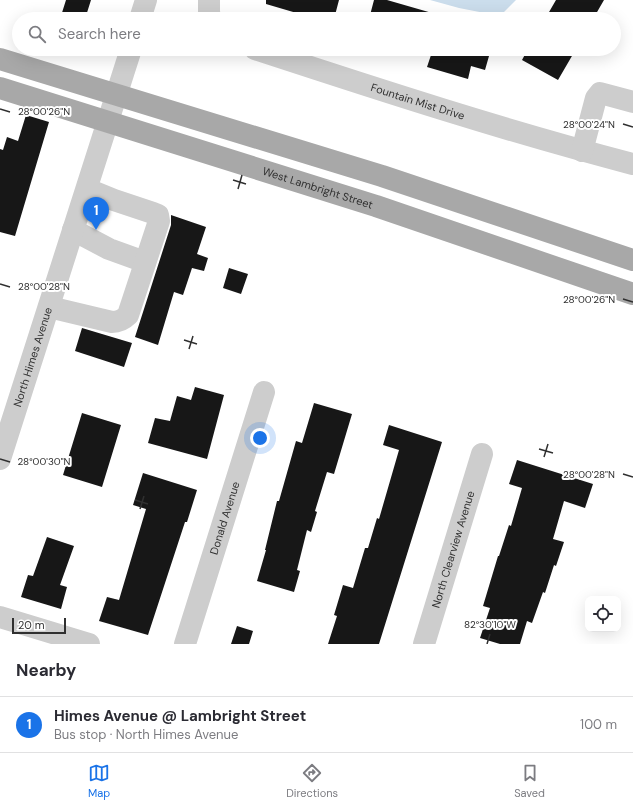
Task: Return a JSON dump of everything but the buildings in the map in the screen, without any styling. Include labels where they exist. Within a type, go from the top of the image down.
[{"type":"main road","points":[[0,59],[382,176],[633,260]]},
{"type":"main road","name":"West Lambright Street","points":[[0,88],[376,206],[633,294]]},
{"type":"street","points":[[142,12],[146,0]]},
{"type":"street","points":[[209,0],[209,12]]},
{"type":"street","name":"North Himes Avenue","points":[[0,459],[129,56]]},
{"type":"street","name":"Fountain Mist Drive","points":[[276,56],[362,84],[582,151],[633,164]]},
{"type":"street","points":[[582,151],[596,98],[600,93],[633,102]]},
{"type":"street","points":[[49,306],[112,322],[118,322],[128,315],[159,221],[158,216],[87,189]]},
{"type":"street","points":[[73,230],[109,249],[145,262]]},
{"type":"street","name":"Donald Avenue","points":[[185,644],[264,392]]},
{"type":"street","name":"North Clearview Avenue","points":[[424,644],[482,454]]},
{"type":"street","points":[[0,617],[89,644]]},
{"type":"water","points":[[430,0],[516,0],[504,12],[480,12]]},
{"type":"place","name":"Himes Avenue @ Lambright Street","points":[[96,230]]}]
